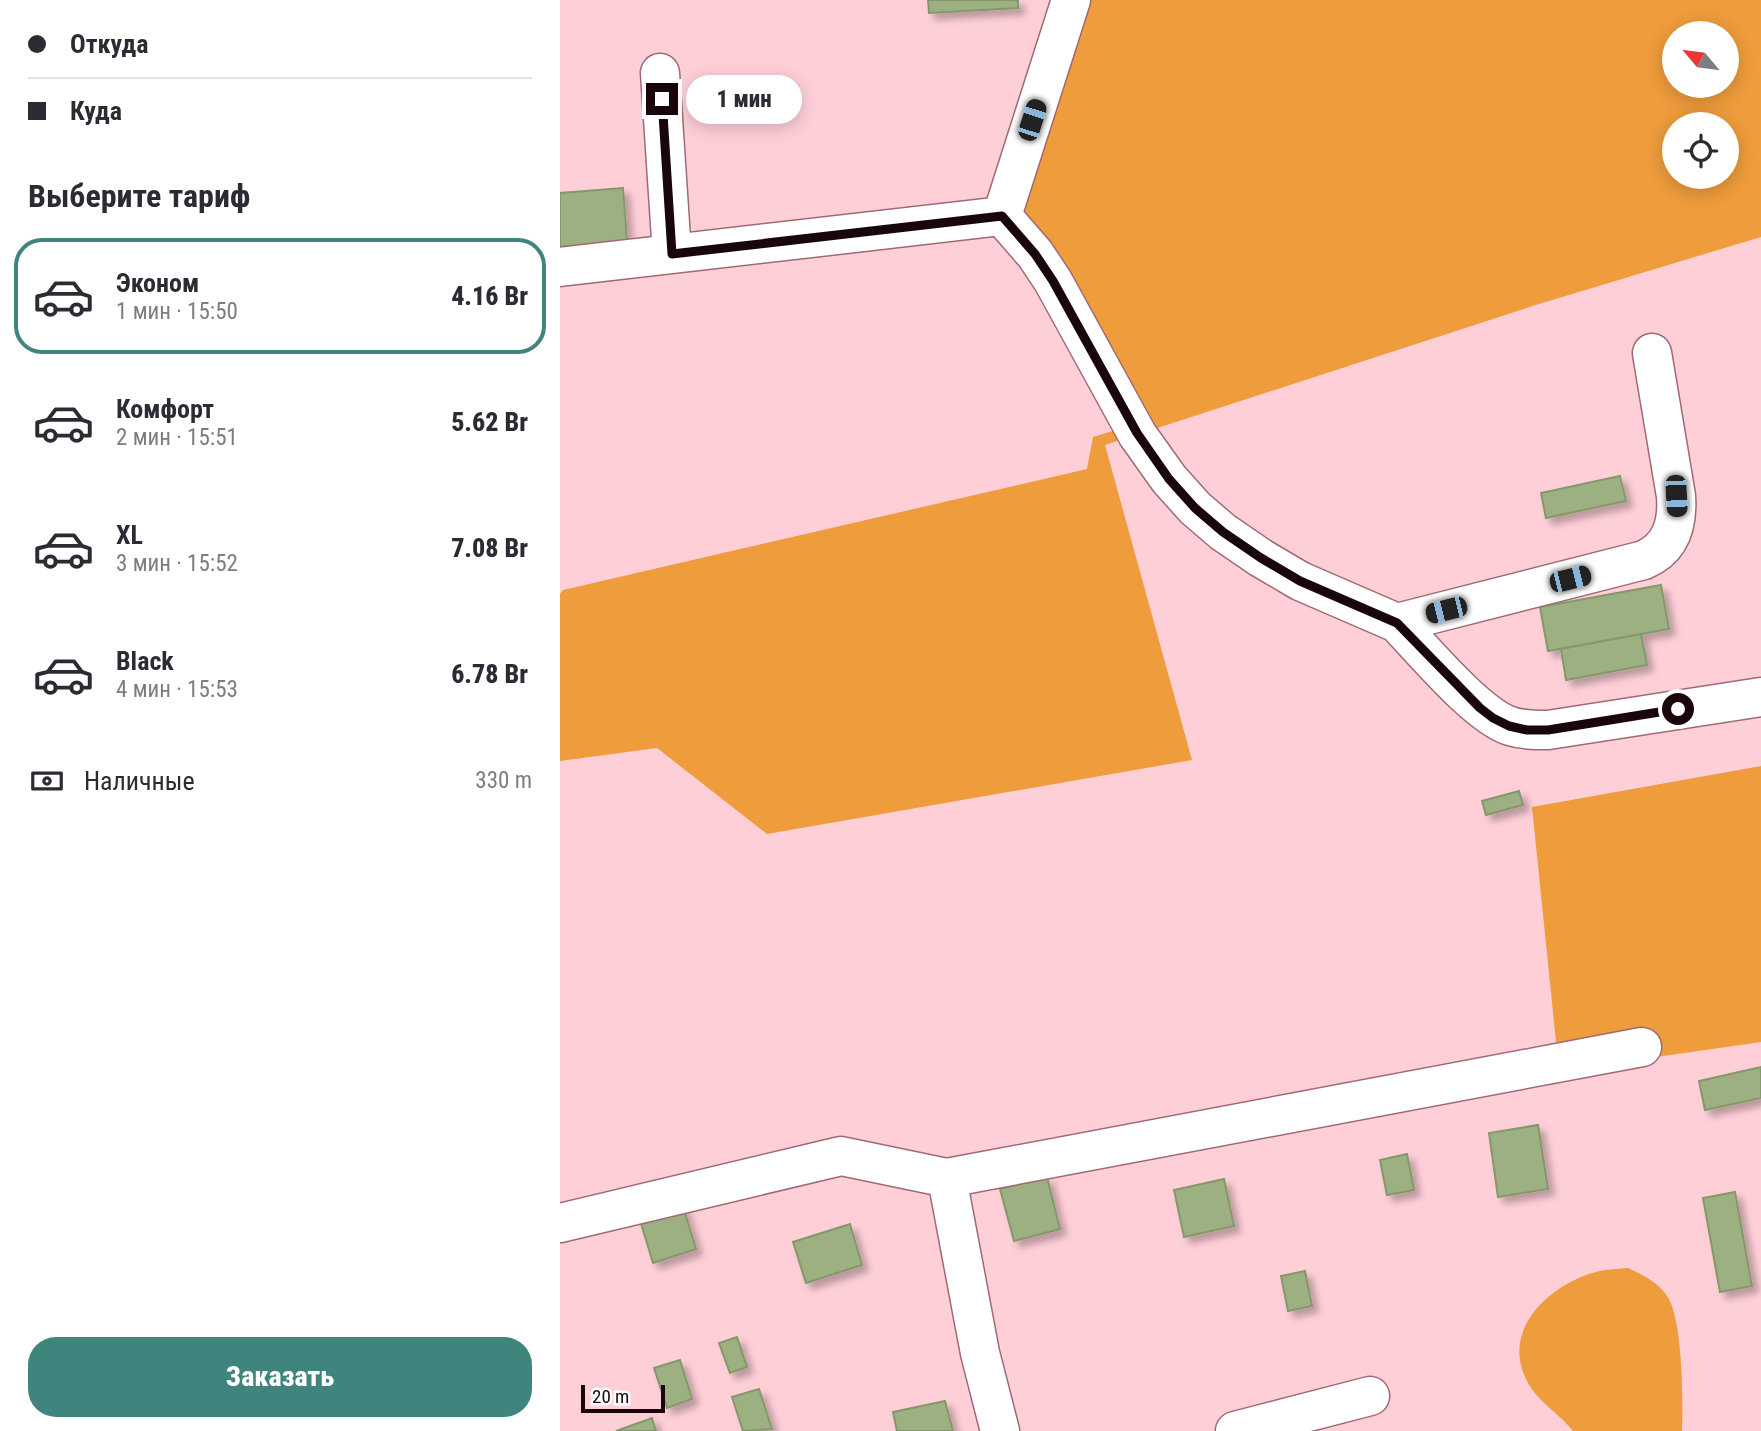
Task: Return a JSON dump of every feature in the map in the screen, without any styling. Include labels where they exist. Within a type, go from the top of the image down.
[{"type":"lane","points":[[1002,216],[1070,0]]},
{"type":"lane","points":[[660,73],[672,254]]},
{"type":"lane","points":[[560,267],[1002,216]]},
{"type":"lane","points":[[1002,216],[1035,254],[1053,281],[1137,433],[1169,479],[1195,508],[1233,539],[1300,581],[1397,623],[1480,708],[1509,726],[1527,730],[1548,730],[1761,697]]},
{"type":"lane","points":[[1397,623],[1644,560],[1655,555],[1665,545],[1673,532],[1677,515],[1676,496],[1652,353]]},
{"type":"lane","points":[[560,1223],[841,1156],[947,1178],[1642,1047]]},
{"type":"lane","points":[[947,1178],[980,1353],[1000,1431]]},
{"type":"lane","points":[[1235,1431],[1370,1396]]},
{"type":"shaded area","points":[[1061,0],[1761,0],[1761,237],[1539,304],[1105,445],[1192,760],[767,834],[657,748],[560,761],[560,594],[563,590],[1087,469],[1093,437],[1116,430],[1036,282],[988,226]]},
{"type":"shaded area","points":[[1761,766],[1761,1042],[1559,1071],[1532,807]]},
{"type":"shaded area","points":[[1628,1268],[1659,1287],[1672,1307],[1681,1361],[1682,1431],[1573,1431],[1542,1401],[1526,1379],[1520,1360],[1520,1342],[1525,1326],[1547,1298],[1563,1287],[1596,1272]]},
{"type":"building","points":[[928,0],[1018,0],[1018,8],[929,13]]},
{"type":"building","points":[[623,188],[627,241],[560,247],[560,193]]},
{"type":"building","points":[[1620,476],[1626,501],[1546,518],[1541,493]]},
{"type":"building","points":[[1661,585],[1669,629],[1548,651],[1540,607]]},
{"type":"building","points":[[1641,634],[1647,665],[1566,680],[1561,649]]},
{"type":"building","points":[[1519,791],[1523,805],[1486,815],[1482,801]]},
{"type":"building","points":[[1761,1067],[1761,1098],[1705,1110],[1699,1081]]},
{"type":"building","points":[[1538,1125],[1548,1189],[1498,1197],[1489,1133]]},
{"type":"building","points":[[1407,1154],[1414,1190],[1387,1195],[1380,1160]]},
{"type":"building","points":[[1047,1177],[1060,1229],[1014,1241],[1000,1189]]},
{"type":"building","points":[[1224,1179],[1234,1226],[1184,1237],[1174,1190]]},
{"type":"building","points":[[1735,1192],[1752,1286],[1720,1292],[1703,1198]]},
{"type":"building","points":[[683,1206],[696,1249],[653,1263],[640,1220]]},
{"type":"building","points":[[850,1224],[862,1265],[806,1283],[793,1242]]},
{"type":"building","points":[[1305,1271],[1312,1306],[1288,1311],[1281,1276]]},
{"type":"building","points":[[737,1337],[747,1367],[730,1373],[719,1343]]},
{"type":"building","points":[[680,1360],[692,1399],[667,1408],[654,1368]]},
{"type":"building","points":[[759,1389],[772,1429],[743,1431],[732,1397]]},
{"type":"building","points":[[945,1401],[953,1431],[897,1431],[893,1412]]},
{"type":"building","points":[[652,1418],[656,1431],[616,1431]]},
{"type":"route","points":[[662,99],[672,254],[1002,216],[1035,254],[1053,281],[1137,433],[1169,479],[1195,508],[1223,532],[1300,581],[1397,623],[1480,708],[1509,726],[1527,730],[1548,730],[1678,709]]}]
